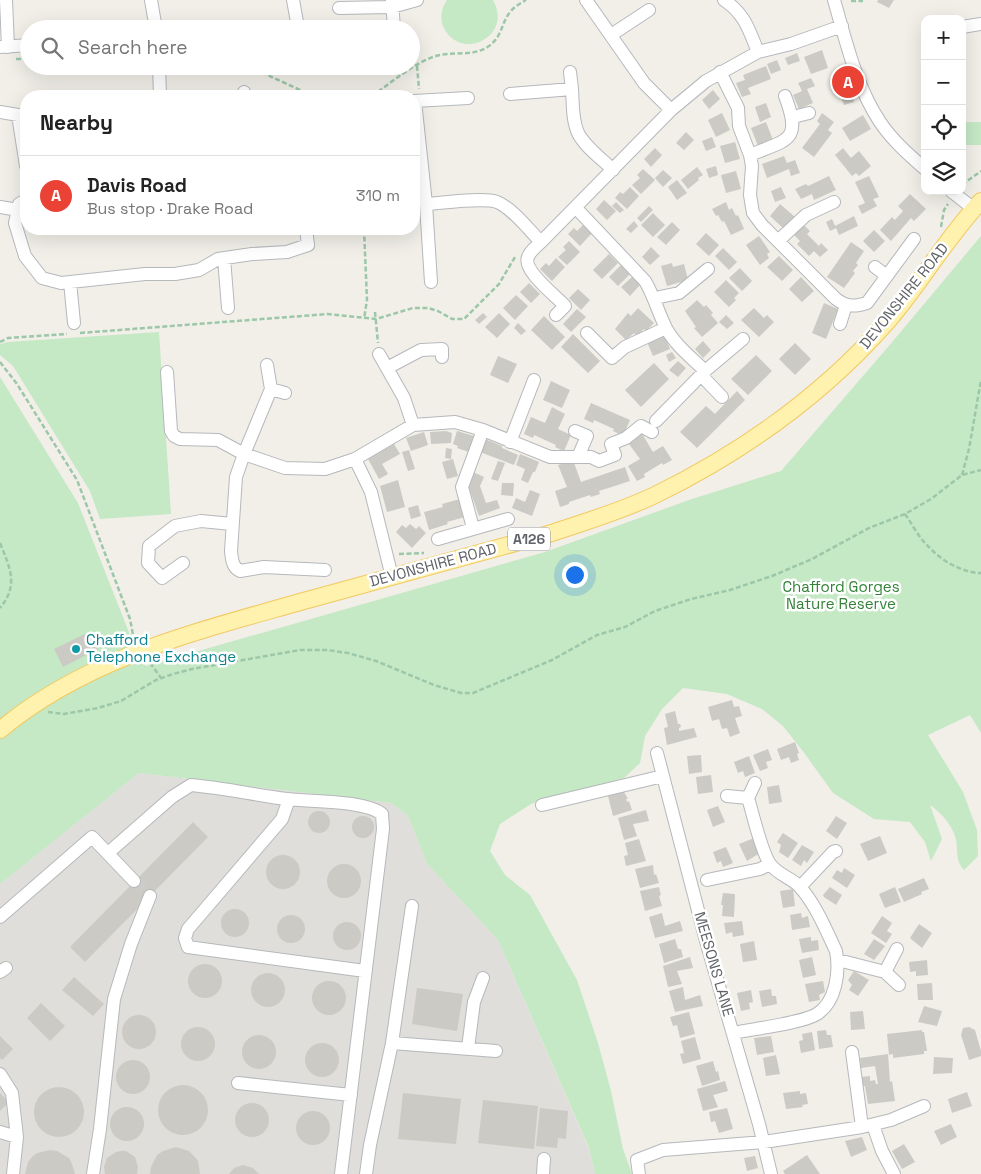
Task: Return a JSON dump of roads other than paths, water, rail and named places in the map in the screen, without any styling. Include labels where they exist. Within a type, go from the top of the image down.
[{"type":"main road","name":"DEVONSHIRE ROAD","points":[[0,730],[27,708],[125,656],[209,628],[552,533],[603,516],[654,495],[709,466],[766,431],[818,391],[849,362],[888,320],[977,205]]},
{"type":"street","points":[[6,0],[4,47],[20,46]]},
{"type":"street","points":[[151,0],[154,20]]},
{"type":"street","points":[[293,0],[297,20]]},
{"type":"street","points":[[340,8],[417,0]]},
{"type":"street","points":[[586,0],[644,83],[672,110]]},
{"type":"street","points":[[724,0],[736,8],[744,18],[758,52]]},
{"type":"street","points":[[834,0],[858,77],[880,122],[897,144],[921,165]]},
{"type":"street","points":[[392,3],[393,20]]},
{"type":"street","points":[[611,35],[649,10]]},
{"type":"street","points":[[966,26],[981,24]]},
{"type":"street","points":[[556,315],[565,306],[531,272],[527,265],[528,256],[541,242],[672,110],[706,81],[758,52],[791,44],[842,26]]},
{"type":"street","points":[[570,72],[566,90],[578,132],[583,140],[613,170]]},
{"type":"street","points":[[720,72],[738,108],[739,126],[750,156],[752,166],[750,196],[754,213],[762,225],[836,299],[846,305],[855,306],[866,303],[914,239]]},
{"type":"street","points":[[159,75],[160,90]]},
{"type":"street","points":[[510,94],[566,90]]},
{"type":"street","points":[[750,156],[784,142],[792,130],[793,117],[785,96]]},
{"type":"street","points":[[420,101],[468,98]]},
{"type":"street","points":[[0,112],[20,114]]},
{"type":"street","points":[[793,117],[809,113]]},
{"type":"street","points":[[420,142],[431,282]]},
{"type":"street","points":[[958,195],[977,205]]},
{"type":"street","points":[[426,204],[482,200],[496,202],[508,209],[541,242]]},
{"type":"street","points":[[778,241],[806,216],[834,202]]},
{"type":"street","points":[[0,207],[20,205]]},
{"type":"street","points":[[576,208],[646,281],[655,298],[666,328],[722,397]]},
{"type":"street","points":[[20,210],[15,223],[25,256],[42,278],[61,284],[145,274],[176,274],[199,270],[218,259],[286,252],[308,245],[307,235]]},
{"type":"street","points":[[224,258],[228,308]]},
{"type":"street","points":[[875,267],[887,276]]},
{"type":"street","points":[[655,298],[679,293],[708,269]]},
{"type":"street","points":[[70,282],[74,323]]},
{"type":"street","points":[[840,324],[846,305]]},
{"type":"street","points":[[587,333],[612,358],[625,347],[666,328]]},
{"type":"street","points":[[167,372],[171,431],[174,436],[180,439],[218,440],[244,454],[285,468],[325,469],[355,459],[413,425],[455,422],[483,430],[550,457],[591,457],[599,461],[615,455],[611,444],[626,438],[641,426],[654,426],[703,373],[743,339]]},
{"type":"street","points":[[387,368],[422,350],[442,349],[442,358]]},
{"type":"street","points":[[379,354],[404,398],[413,425]]},
{"type":"street","points":[[267,365],[270,389],[236,477],[232,524],[232,562],[236,569],[240,571],[264,567],[325,570]]},
{"type":"street","points":[[510,442],[534,380]]},
{"type":"street","points":[[270,389],[285,393]]},
{"type":"street","points":[[474,528],[462,487],[483,430]]},
{"type":"street","points":[[575,431],[587,436],[578,457]]},
{"type":"street","points":[[355,459],[371,492],[392,577]]},
{"type":"street","points":[[438,539],[508,519]]},
{"type":"street","points":[[183,563],[162,578],[148,563],[149,546],[174,526],[201,521],[232,524]]},
{"type":"street","name":"MEESONS LANE","points":[[657,753],[706,941],[734,1033],[771,1174]]},
{"type":"street","points":[[542,805],[663,776]]},
{"type":"street","points":[[734,1033],[800,1020],[817,1014],[826,1007],[833,991],[838,960],[836,951],[807,896],[792,880],[778,872],[770,864],[748,798],[755,783]]},
{"type":"street","points":[[108,854],[172,798],[191,785],[289,799],[375,808],[382,814],[383,829],[341,1174]]},
{"type":"street","points":[[727,796],[748,798]]},
{"type":"street","points":[[289,799],[282,819],[188,929],[185,938],[188,947],[366,971]]},
{"type":"street","points":[[0,916],[92,837],[134,881]]},
{"type":"street","points":[[800,887],[836,851]]},
{"type":"street","points":[[707,880],[753,871],[770,864]]},
{"type":"street","points":[[93,1174],[100,1129],[114,999],[130,944],[150,896]]},
{"type":"street","points":[[366,1174],[370,1144],[392,1043],[412,906]]},
{"type":"street","points":[[885,972],[897,949]]},
{"type":"street","points":[[838,960],[885,972],[899,985]]},
{"type":"street","points":[[468,1048],[474,1002],[482,978]]},
{"type":"street","points":[[392,1043],[468,1048],[496,1052]]},
{"type":"street","points":[[852,1052],[867,1126],[894,1174]]},
{"type":"street","points":[[0,1074],[12,1093],[17,1137],[13,1174]]},
{"type":"street","points":[[238,1083],[351,1095]]},
{"type":"street","points":[[639,1174],[637,1160],[663,1150],[764,1142],[867,1126],[891,1120],[924,1106]]},
{"type":"street","points":[[0,1132],[17,1137]]},
{"type":"street","points":[[543,1174],[544,1159]]},
{"type":"tunnel","points":[[134,881],[150,896]]},
{"type":"place","name":"Davis Road","points":[[848,82]]},
{"type":"place","name":"Chafford Telephone Exchange","points":[[76,649]]},
{"type":"park label","name":"Chafford Gorges Nature Reserve","points":[[841,596]]}]
